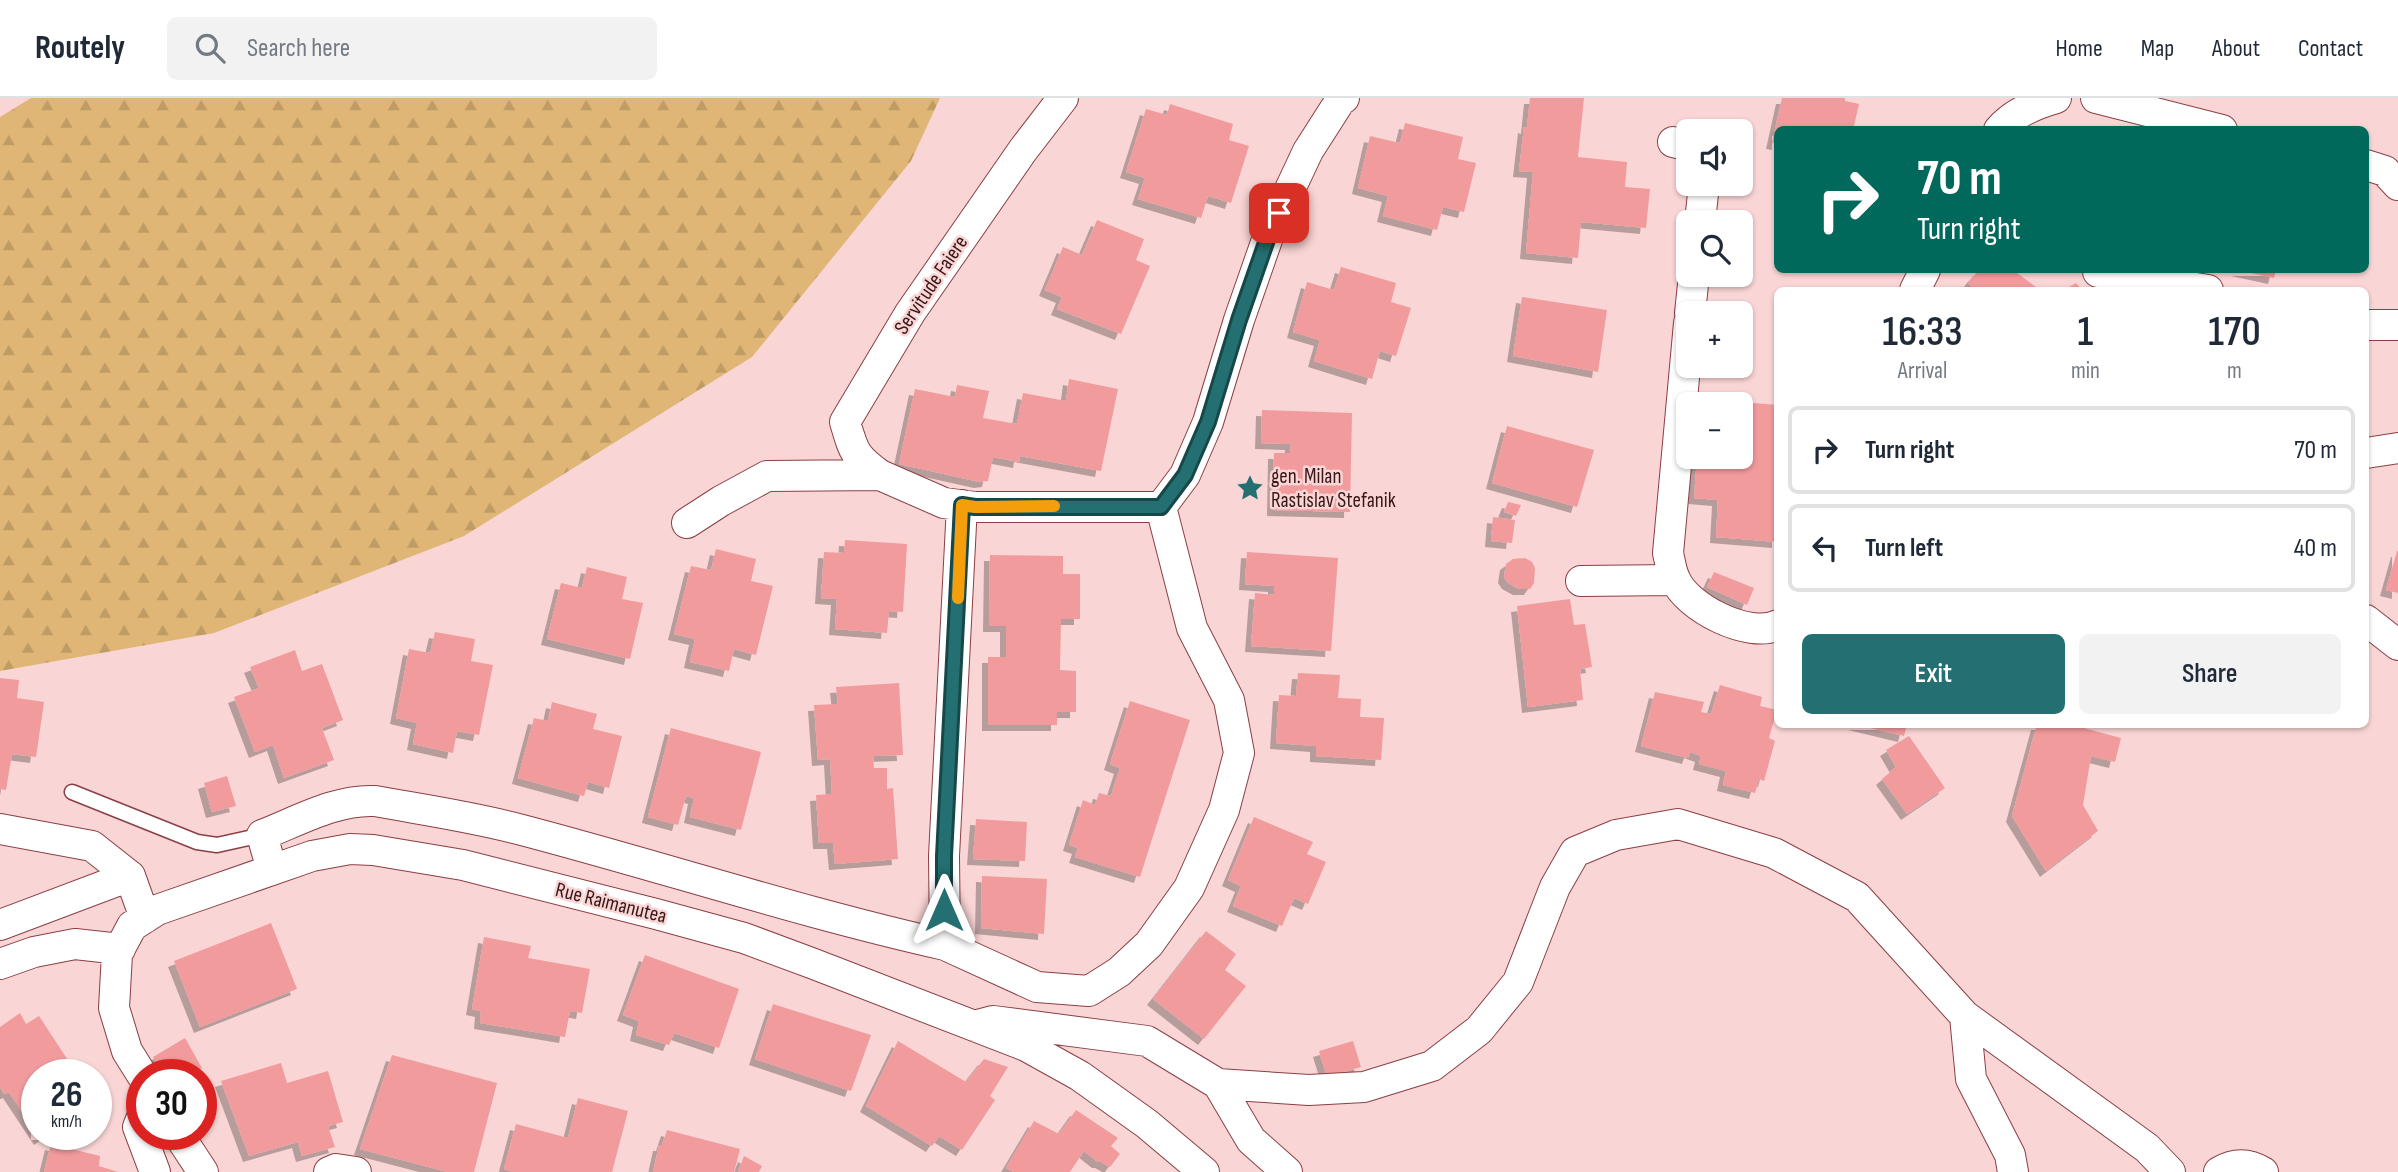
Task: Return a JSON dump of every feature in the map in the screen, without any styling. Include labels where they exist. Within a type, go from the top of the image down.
[{"type":"street","name":"Servitude Faiere","points":[[880,475],[862,462],[854,452],[845,422],[910,313],[1023,150],[1063,98]]},
{"type":"street","points":[[1161,507],[1185,475],[1208,422],[1269,234],[1308,151],[1344,98]]},
{"type":"street","points":[[2002,126],[2035,104],[2056,98]]},
{"type":"street","points":[[2096,98],[2205,126]]},
{"type":"street","points":[[2369,166],[2385,171],[2398,186]]},
{"type":"street","points":[[2104,273],[2190,287]]},
{"type":"street","points":[[2369,325],[2398,325]]},
{"type":"street","points":[[1684,378],[1668,552],[1675,580],[1691,601],[1717,616],[1745,627],[1774,627]]},
{"type":"street","points":[[2369,453],[2398,448]]},
{"type":"street","points":[[687,523],[720,501],[767,476],[880,475],[944,503],[975,507],[1161,507]]},
{"type":"street","points":[[945,945],[944,856],[962,505]]},
{"type":"street","points":[[272,870],[262,835],[327,809],[363,801],[375,802],[451,814],[521,830],[859,926],[945,945],[1037,987],[1088,991],[1119,972],[1149,944],[1189,888],[1224,810],[1239,753],[1229,699],[1192,628],[1161,507]]},
{"type":"street","points":[[1581,581],[1675,580]]},
{"type":"street","points":[[2369,622],[2398,645]]},
{"type":"street","points":[[974,1026],[993,1021],[1147,1041],[1219,1084],[1309,1090],[1364,1087],[1432,1066],[1479,1030],[1518,982],[1555,887],[1575,852],[1616,835],[1678,824],[1774,853],[1857,897],[1965,1016],[2147,1148],[2170,1172]]},
{"type":"street","points":[[0,829],[92,846],[130,876],[145,918]]},
{"type":"street","name":"Rue Raimanutea","points":[[133,1059],[114,1008],[117,954],[132,926],[157,910],[312,856],[350,849],[373,850],[463,865],[744,939],[1026,1046],[1080,1076],[1147,1124],[1203,1172]]},
{"type":"street","points":[[0,925],[130,876]]},
{"type":"street","points":[[0,964],[34,952],[75,944],[120,949]]},
{"type":"street","points":[[1965,1016],[1971,1079],[2010,1155],[2013,1172]]},
{"type":"street","points":[[1219,1084],[1251,1140],[1287,1172]]},
{"type":"street","points":[[147,1150],[155,1172]]},
{"type":"street","points":[[189,1150],[203,1172]]},
{"type":"street","points":[[2219,1172],[2230,1165],[2253,1166],[2263,1172]]},
{"type":"street","points":[[329,1172],[336,1169],[356,1172]]},
{"type":"lane","points":[[72,792],[197,842],[217,845],[262,835]]},
{"type":"green space","points":[[31,98],[940,98],[911,161],[752,357],[464,536],[214,633],[0,671],[0,117]]},
{"type":"building","points":[[1530,98],[1584,98],[1578,157],[1627,162],[1625,187],[1650,189],[1646,228],[1581,222],[1578,258],[1526,253],[1533,172],[1519,171]]},
{"type":"building","points":[[1782,98],[1845,98],[1845,101],[1859,104],[1854,126],[1776,126]]},
{"type":"building","points":[[1170,104],[1233,124],[1229,140],[1249,146],[1231,203],[1208,196],[1201,218],[1138,199],[1145,178],[1126,172],[1146,109],[1167,115]]},
{"type":"building","points":[[1405,123],[1463,137],[1458,159],[1476,163],[1464,212],[1443,207],[1437,230],[1383,216],[1388,196],[1358,188],[1370,136],[1400,143]]},
{"type":"building","points":[[1097,220],[1144,239],[1136,260],[1150,266],[1121,334],[1057,309],[1062,297],[1045,290],[1063,247],[1082,255]]},
{"type":"building","points":[[1341,267],[1396,283],[1391,302],[1411,308],[1396,356],[1380,351],[1372,379],[1314,361],[1320,340],[1293,332],[1307,282],[1334,290]]},
{"type":"building","points":[[1976,273],[2017,273],[2036,287],[1972,287],[1968,283]]},
{"type":"building","points":[[2251,273],[2275,273],[2274,278]]},
{"type":"building","points":[[1522,297],[1607,310],[1598,372],[1513,356]]},
{"type":"building","points":[[1069,379],[1118,389],[1101,471],[1020,456],[1019,462],[993,457],[988,481],[980,482],[899,464],[915,389],[955,397],[957,385],[989,391],[983,418],[1017,424],[1023,393],[1066,401]]},
{"type":"building","points":[[1753,403],[1774,405],[1774,542],[1716,537],[1718,500],[1694,498],[1696,469],[1753,469]]},
{"type":"building","points":[[1262,410],[1352,413],[1350,512],[1273,510],[1274,453],[1290,453],[1291,444],[1261,443]]},
{"type":"building","points":[[1507,426],[1594,450],[1577,507],[1492,483]]},
{"type":"building","points":[[1508,502],[1521,505],[1516,516],[1504,512]]},
{"type":"building","points":[[1493,517],[1515,520],[1512,543],[1491,541]]},
{"type":"building","points":[[845,540],[907,544],[903,612],[889,611],[887,633],[835,629],[837,599],[821,598],[824,552],[844,553]]},
{"type":"building","points":[[716,549],[756,559],[751,581],[773,586],[756,655],[734,649],[729,671],[690,662],[695,639],[674,634],[691,566],[711,570]]},
{"type":"building","points":[[2398,551],[2398,593],[2386,590]]},
{"type":"building","points":[[1247,552],[1338,558],[1331,651],[1251,646],[1255,593],[1274,595],[1274,586],[1245,584]]},
{"type":"building","points":[[990,555],[1063,556],[1063,574],[1080,574],[1080,619],[1061,619],[1060,670],[1076,671],[1076,712],[1057,712],[1057,725],[988,725],[988,657],[1006,657],[1006,626],[989,626]]},
{"type":"building","points":[[1525,558],[1532,562],[1535,568],[1534,583],[1530,589],[1519,589],[1508,583],[1504,577],[1506,564],[1513,559]]},
{"type":"building","points":[[587,567],[627,577],[622,599],[643,603],[630,659],[547,639],[561,583],[582,588]]},
{"type":"building","points":[[1714,572],[1754,588],[1747,605],[1707,587]]},
{"type":"building","points":[[1570,599],[1574,625],[1585,624],[1592,667],[1580,669],[1583,700],[1528,707],[1517,606]]},
{"type":"building","points":[[435,632],[475,639],[471,661],[493,665],[479,735],[457,731],[453,753],[413,744],[417,723],[396,718],[409,649],[430,653]]},
{"type":"building","points":[[295,650],[302,671],[322,664],[343,720],[322,728],[334,760],[284,778],[273,745],[255,752],[234,697],[259,688],[250,667]]},
{"type":"building","points":[[1298,673],[1340,675],[1338,698],[1361,699],[1360,717],[1384,718],[1381,760],[1316,756],[1316,746],[1276,743],[1279,695],[1296,696]]},
{"type":"building","points":[[0,678],[19,680],[17,698],[44,702],[36,757],[12,754],[6,790],[0,789]]},
{"type":"building","points":[[899,683],[903,755],[873,756],[874,768],[887,768],[887,789],[893,788],[898,859],[835,864],[833,843],[819,843],[816,795],[832,794],[830,759],[818,760],[814,705],[838,704],[836,687]]},
{"type":"building","points":[[1720,685],[1762,697],[1760,706],[1774,709],[1769,738],[1775,741],[1764,781],[1759,779],[1755,793],[1723,785],[1726,771],[1699,764],[1701,756],[1690,752],[1688,758],[1641,746],[1655,692],[1704,702],[1701,712],[1711,714]]},
{"type":"building","points":[[1130,701],[1190,720],[1140,877],[1075,857],[1078,848],[1069,845],[1083,800],[1095,805],[1099,793],[1111,796],[1120,768],[1110,764]]},
{"type":"building","points":[[552,702],[597,714],[593,729],[622,736],[609,788],[588,782],[584,796],[518,778],[534,718],[548,721]]},
{"type":"building","points":[[671,728],[761,752],[741,830],[690,817],[694,798],[686,796],[678,825],[648,817]]},
{"type":"building","points":[[1871,728],[1906,728],[1904,736]]},
{"type":"building","points":[[2036,728],[2084,728],[2121,738],[2115,762],[2091,756],[2083,805],[2098,831],[2046,871],[2012,816]]},
{"type":"building","points":[[1909,736],[1945,788],[1907,814],[1882,779],[1896,767],[1886,750]]},
{"type":"building","points":[[227,776],[236,806],[212,812],[204,783]]},
{"type":"building","points":[[1254,817],[1313,842],[1307,854],[1326,862],[1308,904],[1294,898],[1282,926],[1233,906],[1241,886],[1228,880]]},
{"type":"building","points":[[976,819],[1027,822],[1025,861],[973,859]]},
{"type":"building","points":[[982,876],[1047,879],[1044,934],[981,928]]},
{"type":"building","points":[[271,923],[297,989],[200,1027],[174,961]]},
{"type":"building","points":[[1206,931],[1236,954],[1225,970],[1246,986],[1204,1039],[1153,999]]},
{"type":"building","points":[[484,937],[531,946],[528,958],[590,969],[582,1013],[570,1011],[565,1037],[480,1023],[481,1011],[472,1009]]},
{"type":"building","points":[[645,955],[739,989],[719,1048],[674,1033],[669,1045],[636,1035],[639,1021],[623,1015]]},
{"type":"building","points":[[773,1004],[871,1035],[851,1091],[755,1059]]},
{"type":"building","points":[[20,1013],[26,1024],[39,1016],[67,1059],[21,1059],[21,1110],[9,1092],[4,1094],[0,1087],[0,1027]]},
{"type":"building","points":[[185,1038],[197,1059],[154,1059],[153,1057]]},
{"type":"building","points":[[898,1041],[966,1082],[984,1059],[1008,1067],[990,1096],[995,1100],[962,1150],[939,1136],[932,1146],[866,1106]]},
{"type":"building","points":[[1353,1041],[1361,1067],[1327,1077],[1319,1051]]},
{"type":"building","points":[[392,1055],[497,1083],[474,1172],[448,1172],[360,1149]]},
{"type":"building","points":[[281,1063],[287,1083],[328,1071],[343,1122],[328,1126],[335,1147],[302,1156],[298,1142],[249,1156],[221,1081]]},
{"type":"building","points":[[578,1098],[628,1111],[612,1172],[513,1172],[504,1169],[516,1124],[568,1138]]},
{"type":"building","points":[[1076,1110],[1118,1138],[1111,1146],[1120,1154],[1110,1167],[1084,1151],[1070,1172],[1014,1172],[1006,1168],[1034,1121],[1059,1134]]},
{"type":"building","points":[[667,1130],[740,1149],[734,1172],[653,1172],[659,1145],[662,1145]]},
{"type":"building","points":[[50,1150],[76,1150],[100,1156],[99,1166],[118,1172],[44,1172]]},
{"type":"building","points":[[744,1156],[762,1166],[759,1172],[738,1172]]},
{"type":"slow traffic","points":[[958,598],[962,505],[1054,506]]},
{"type":"place","name":"gen. Milan Rastislav Stefanik","points":[[1250,488]]},
{"type":"route","points":[[944,910],[944,856],[962,505],[1161,507],[1185,475],[1208,422],[1239,320],[1279,213]]}]
